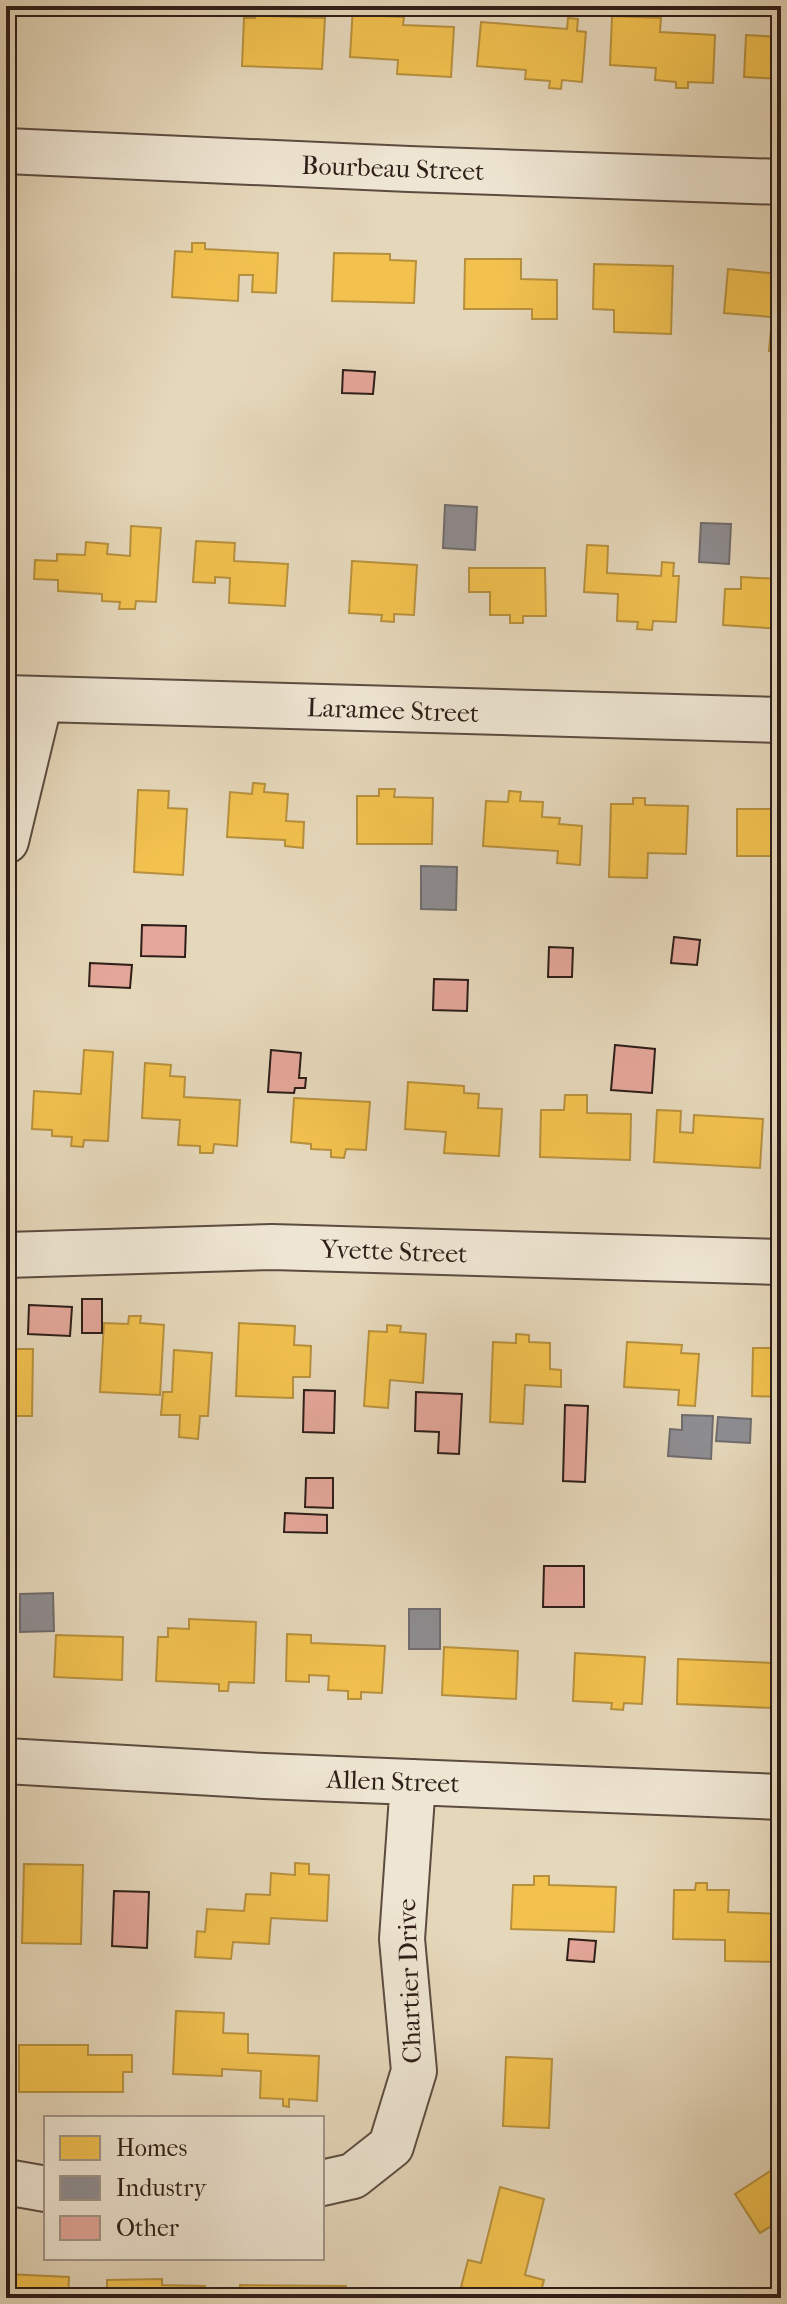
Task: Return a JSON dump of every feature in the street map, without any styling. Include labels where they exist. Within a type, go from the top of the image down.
[{"type":"street","name":"Bourbeau Street","points":[[6,151],[781,182]]},
{"type":"street","name":"Laramee Street","points":[[23,699],[781,720]]},
{"type":"street","points":[[6,841],[23,699]]},
{"type":"street","name":"Yvette Street","points":[[6,1255],[272,1247],[781,1262]]},
{"type":"street","name":"Allen Street","points":[[6,1761],[781,1797]]},
{"type":"street","name":"Chartier Drive","points":[[324,2183],[353,2176],[391,2146],[414,2071],[402,1939],[413,1782]]},
{"type":"street","points":[[6,2182],[44,2189]]},
{"type":"building: Homes","points":[[353,6],[384,7],[383,16],[404,17],[403,25],[454,27],[451,77],[397,74],[398,60],[350,57]]},
{"type":"building: Homes","points":[[256,10],[269,11],[268,16],[325,18],[322,69],[242,66],[244,18],[255,18]]},
{"type":"building: Homes","points":[[612,16],[661,18],[660,32],[715,35],[713,83],[688,82],[688,88],[676,88],[676,82],[655,80],[656,68],[610,65]]},
{"type":"building: Homes","points":[[568,18],[578,19],[577,31],[586,32],[582,82],[562,80],[561,89],[549,88],[550,81],[525,79],[526,70],[477,66],[481,22],[567,29]]},
{"type":"building: Homes","points":[[746,35],[781,37],[781,79],[744,77]]},
{"type":"building: Homes","points":[[192,243],[205,243],[205,249],[278,253],[276,293],[252,292],[253,275],[239,275],[238,301],[172,297],[175,251],[192,252]]},
{"type":"building: Homes","points":[[334,253],[390,254],[390,260],[416,261],[414,303],[332,301]]},
{"type":"building: Homes","points":[[465,259],[521,259],[521,279],[557,280],[557,319],[532,319],[532,309],[464,309]]},
{"type":"building: Homes","points":[[594,264],[673,266],[671,334],[614,332],[614,310],[593,309]]},
{"type":"building: Homes","points":[[728,269],[781,274],[781,352],[769,351],[772,317],[724,313]]},
{"type":"building: Homes","points":[[131,526],[161,528],[156,602],[136,601],[135,609],[119,609],[120,602],[102,601],[102,594],[58,591],[58,580],[34,579],[35,560],[57,561],[57,554],[85,555],[86,542],[108,544],[107,554],[130,556]]},
{"type":"building: Homes","points":[[196,541],[235,543],[234,561],[288,564],[285,606],[229,603],[230,578],[215,577],[215,583],[193,582]]},
{"type":"building: Homes","points":[[587,545],[608,546],[607,573],[661,576],[662,562],[674,563],[673,576],[679,576],[676,622],[653,621],[652,630],[637,629],[638,622],[617,621],[618,594],[584,592]]},
{"type":"building: Homes","points":[[352,561],[417,565],[414,615],[394,614],[394,622],[381,621],[382,615],[349,613]]},
{"type":"building: Homes","points":[[469,568],[545,568],[546,616],[523,616],[523,623],[510,623],[510,615],[490,615],[490,592],[469,592]]},
{"type":"building: Homes","points":[[741,577],[781,579],[781,629],[723,625],[725,589],[741,589]]},
{"type":"building: Homes","points":[[253,783],[265,784],[264,792],[288,794],[286,821],[304,822],[303,848],[285,846],[285,840],[227,837],[230,792],[252,794]]},
{"type":"building: Homes","points":[[379,789],[395,789],[394,797],[433,798],[432,844],[357,844],[357,796],[379,796]]},
{"type":"building: Homes","points":[[138,790],[169,791],[168,808],[187,809],[183,875],[134,872]]},
{"type":"building: Homes","points":[[509,791],[521,792],[520,801],[543,802],[542,817],[560,818],[559,824],[582,826],[580,865],[557,863],[558,851],[483,846],[486,801],[508,802]]},
{"type":"building: Homes","points":[[633,798],[645,798],[645,805],[688,806],[686,854],[648,853],[647,878],[609,877],[611,804],[633,804]]},
{"type":"building: Homes","points":[[737,809],[781,809],[781,875],[780,856],[737,856]]},
{"type":"building: Homes","points":[[84,1050],[113,1052],[108,1141],[84,1140],[83,1147],[71,1146],[72,1137],[52,1136],[52,1130],[32,1129],[34,1091],[81,1094]]},
{"type":"building: Homes","points":[[145,1063],[171,1065],[170,1076],[185,1077],[184,1097],[240,1100],[237,1146],[214,1144],[213,1153],[200,1153],[200,1146],[178,1145],[180,1120],[142,1118]]},
{"type":"building: Homes","points":[[408,1082],[464,1086],[464,1093],[479,1094],[478,1108],[502,1109],[499,1156],[444,1153],[446,1132],[405,1129]]},
{"type":"building: Homes","points":[[565,1095],[587,1095],[587,1113],[631,1114],[630,1160],[540,1157],[541,1110],[564,1110]]},
{"type":"building: Homes","points":[[294,1098],[370,1102],[366,1150],[346,1149],[344,1158],[331,1157],[331,1150],[311,1149],[311,1144],[291,1142]]},
{"type":"building: Homes","points":[[657,1110],[681,1111],[680,1132],[693,1133],[694,1115],[763,1119],[760,1168],[654,1162]]},
{"type":"building: Homes","points":[[129,1316],[141,1316],[140,1323],[164,1325],[160,1395],[100,1392],[104,1323],[128,1324]]},
{"type":"building: Homes","points":[[239,1323],[295,1326],[294,1345],[311,1346],[310,1377],[293,1377],[293,1398],[236,1396]]},
{"type":"building: Homes","points":[[387,1325],[401,1326],[400,1332],[426,1334],[423,1383],[390,1380],[388,1408],[364,1406],[369,1331],[387,1332]]},
{"type":"building: Homes","points":[[6,1333],[11,1333],[10,1349],[33,1349],[32,1416],[6,1416]]},
{"type":"building: Homes","points":[[516,1334],[529,1335],[529,1342],[550,1343],[550,1369],[561,1370],[561,1387],[525,1385],[523,1424],[490,1422],[493,1342],[516,1343]]},
{"type":"building: Homes","points":[[627,1342],[682,1345],[681,1353],[699,1354],[695,1406],[678,1405],[679,1390],[624,1387]]},
{"type":"building: Homes","points":[[753,1348],[781,1348],[781,1397],[752,1396]]},
{"type":"building: Homes","points":[[174,1350],[212,1353],[208,1416],[200,1416],[198,1439],[179,1437],[180,1415],[161,1415],[163,1392],[172,1392]]},
{"type":"building: Homes","points":[[189,1619],[256,1622],[254,1683],[229,1682],[228,1691],[219,1691],[219,1684],[156,1681],[158,1637],[168,1637],[168,1628],[189,1629]]},
{"type":"building: Homes","points":[[287,1634],[311,1635],[311,1643],[385,1646],[382,1693],[361,1692],[361,1699],[348,1699],[348,1691],[328,1690],[329,1676],[309,1675],[309,1682],[286,1681]]},
{"type":"building: Homes","points":[[56,1635],[123,1637],[122,1680],[54,1677]]},
{"type":"building: Homes","points":[[444,1647],[518,1651],[516,1699],[442,1695]]},
{"type":"building: Homes","points":[[575,1653],[645,1657],[642,1704],[624,1703],[623,1710],[611,1709],[612,1703],[573,1701]]},
{"type":"building: Homes","points":[[678,1659],[774,1663],[773,1708],[677,1704]]},
{"type":"building: Homes","points":[[295,1863],[309,1864],[309,1874],[329,1875],[327,1921],[271,1918],[269,1944],[233,1942],[231,1959],[195,1957],[197,1931],[205,1932],[207,1909],[244,1911],[246,1894],[270,1895],[271,1873],[295,1875]]},
{"type":"building: Homes","points":[[24,1864],[83,1865],[81,1944],[22,1943]]},
{"type":"building: Homes","points":[[534,1876],[549,1876],[549,1885],[616,1887],[614,1932],[511,1929],[513,1885],[534,1885]]},
{"type":"building: Homes","points":[[696,1883],[707,1883],[707,1890],[729,1890],[728,1912],[781,1914],[780,1962],[725,1961],[725,1940],[673,1939],[674,1890],[695,1890]]},
{"type":"building: Homes","points":[[176,2011],[224,2013],[223,2033],[248,2034],[248,2053],[319,2056],[317,2101],[289,2099],[289,2107],[283,2106],[283,2099],[260,2098],[261,2071],[222,2069],[222,2076],[173,2074]]},
{"type":"building: Homes","points":[[19,2045],[88,2045],[88,2055],[132,2055],[132,2072],[123,2072],[123,2092],[19,2092]]},
{"type":"building: Homes","points":[[506,2057],[552,2059],[549,2128],[503,2126]]},
{"type":"building: Homes","points":[[781,2164],[781,2224],[779,2221],[760,2233],[735,2194]]},
{"type":"building: Homes","points":[[500,2187],[544,2199],[525,2275],[544,2280],[539,2298],[504,2298],[461,2287],[468,2260],[481,2263]]},
{"type":"building: Homes","points":[[6,2274],[69,2277],[68,2298],[6,2298]]},
{"type":"building: Homes","points":[[162,2279],[162,2285],[205,2286],[205,2298],[107,2298],[107,2280]]},
{"type":"building: Homes","points":[[240,2285],[346,2286],[346,2298],[240,2298]]},
{"type":"building: Industry","points":[[445,505],[477,507],[475,550],[443,548]]},
{"type":"building: Industry","points":[[701,523],[731,524],[729,564],[699,562]]},
{"type":"building: Industry","points":[[421,866],[457,867],[456,910],[421,909]]},
{"type":"building: Industry","points":[[682,1415],[713,1416],[711,1459],[668,1456],[670,1429],[682,1430]]},
{"type":"building: Industry","points":[[718,1417],[751,1419],[750,1443],[716,1441]]},
{"type":"building: Industry","points":[[53,1593],[54,1631],[20,1632],[20,1594]]},
{"type":"building: Industry","points":[[409,1609],[440,1609],[440,1649],[409,1649]]},
{"type":"building: Other","points":[[343,370],[375,372],[373,394],[342,393]]},
{"type":"building: Other","points":[[142,925],[186,926],[185,957],[141,956]]},
{"type":"building: Other","points":[[674,937],[700,940],[697,965],[671,963]]},
{"type":"building: Other","points":[[549,947],[573,948],[572,977],[548,977]]},
{"type":"building: Other","points":[[90,963],[132,965],[130,988],[89,986]]},
{"type":"building: Other","points":[[434,979],[468,980],[467,1011],[433,1010]]},
{"type":"building: Other","points":[[615,1045],[655,1049],[652,1093],[611,1090]]},
{"type":"building: Other","points":[[271,1050],[301,1053],[299,1078],[306,1078],[305,1088],[295,1088],[294,1093],[268,1092]]},
{"type":"building: Other","points":[[82,1299],[102,1299],[102,1333],[82,1333]]},
{"type":"building: Other","points":[[29,1305],[72,1307],[70,1336],[28,1334]]},
{"type":"building: Other","points":[[304,1390],[335,1391],[334,1433],[303,1432]]},
{"type":"building: Other","points":[[416,1392],[462,1394],[459,1454],[438,1453],[439,1432],[415,1431]]},
{"type":"building: Other","points":[[565,1405],[588,1406],[585,1482],[563,1481]]},
{"type":"building: Other","points":[[306,1478],[333,1478],[333,1508],[305,1507]]},
{"type":"building: Other","points":[[285,1513],[327,1515],[327,1533],[284,1532]]},
{"type":"building: Other","points":[[544,1566],[584,1566],[584,1607],[543,1607]]},
{"type":"building: Other","points":[[114,1891],[149,1892],[147,1948],[112,1946]]},
{"type":"building: Other","points":[[569,1939],[596,1941],[594,1962],[567,1960]]}]
